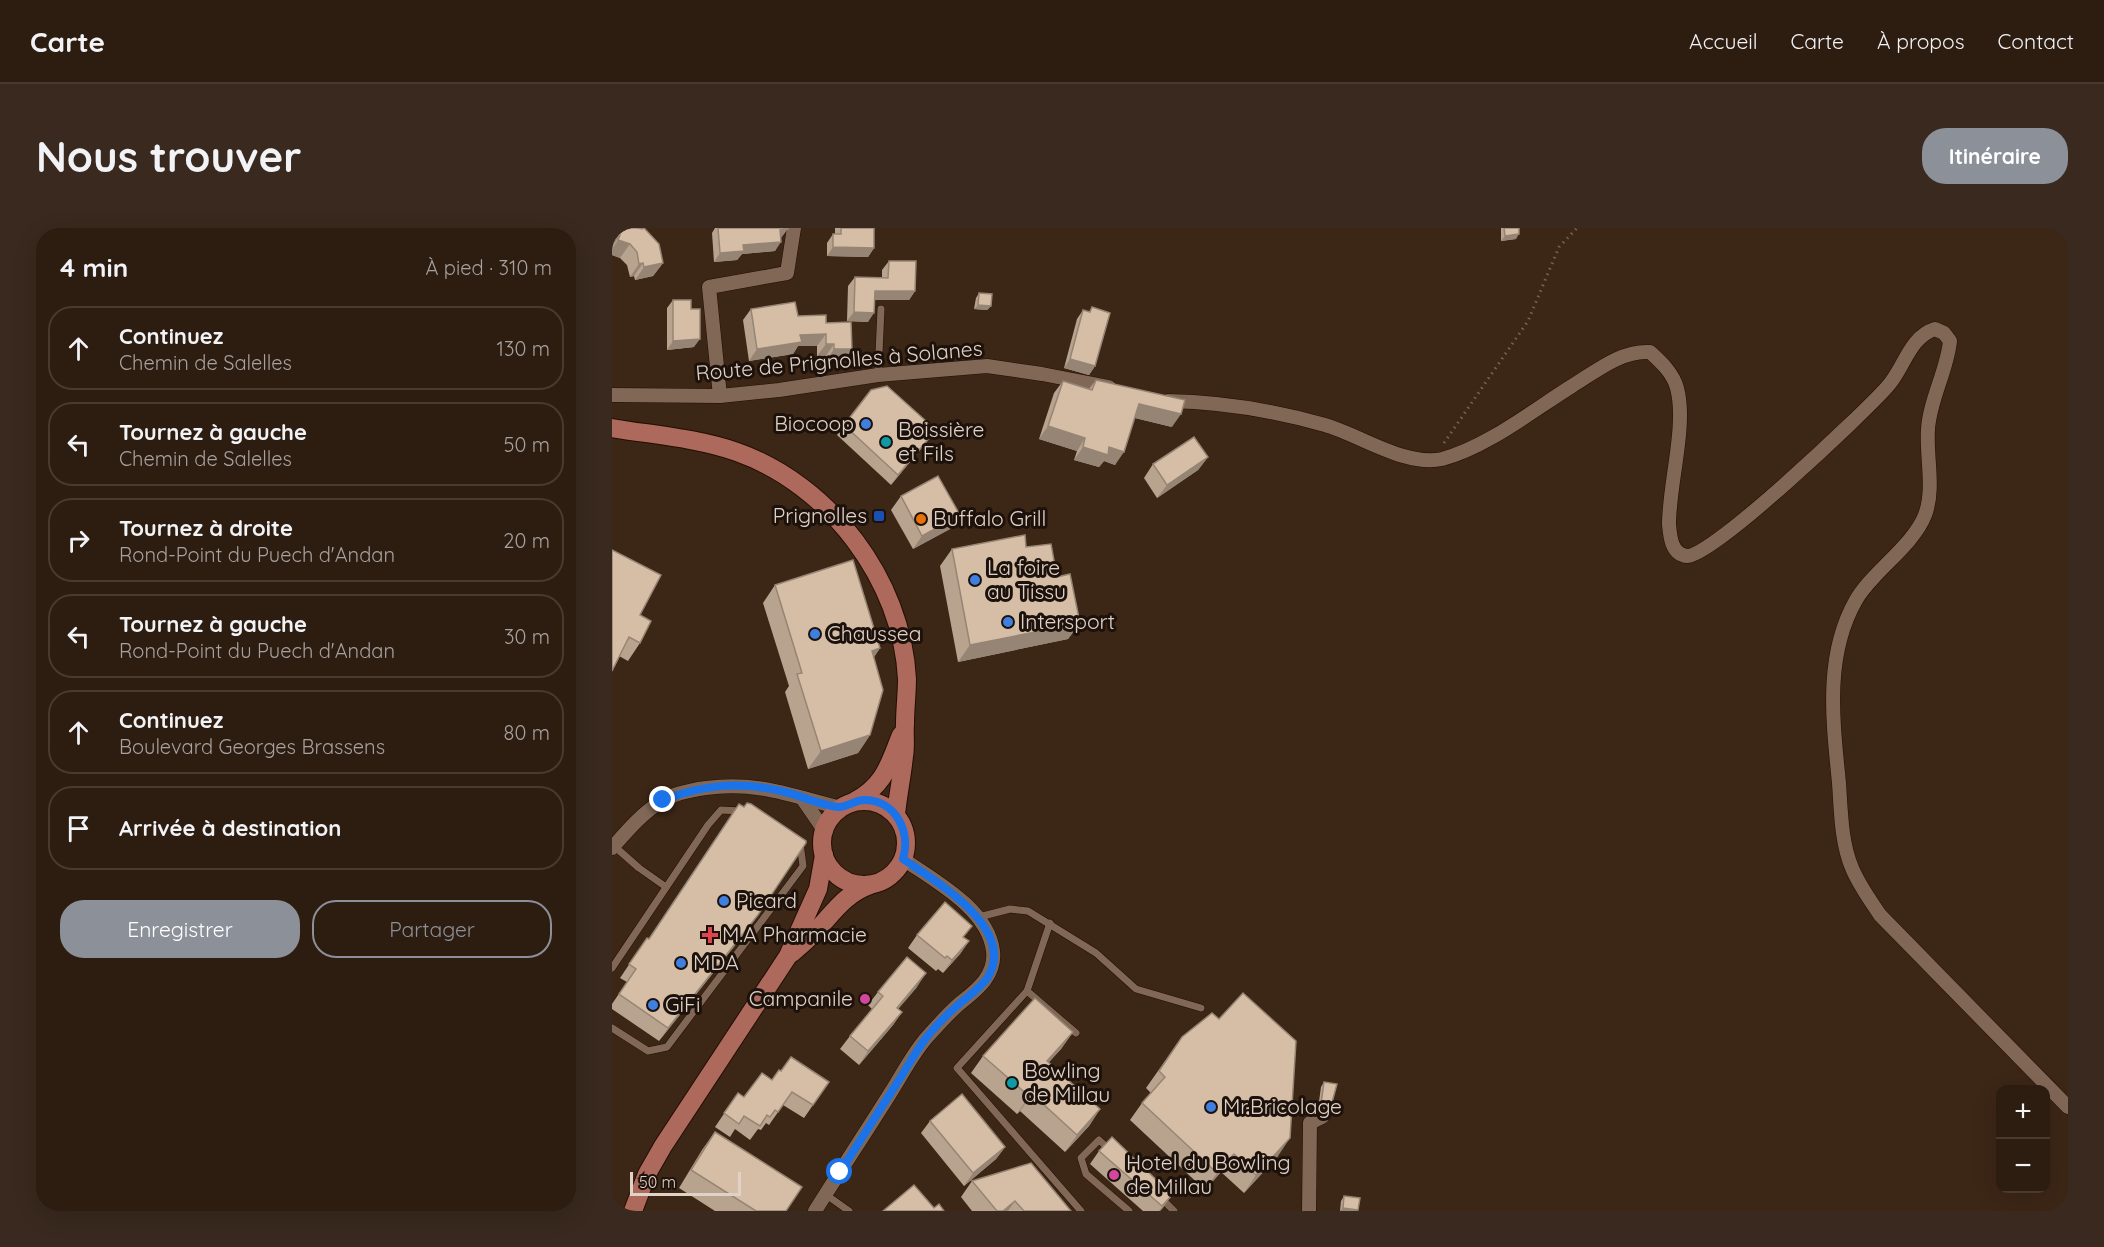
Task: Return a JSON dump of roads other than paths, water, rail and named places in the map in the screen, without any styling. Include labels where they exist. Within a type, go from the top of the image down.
[{"type":"main road","points":[[612,428],[692,441],[734,451],[758,460],[797,484],[841,523],[883,588],[895,617],[903,649],[907,680],[905,755],[896,814]]},
{"type":"main road","points":[[873,884],[853,884],[832,870],[822,847],[824,830],[830,818],[847,805],[867,795],[883,777],[905,725]]},
{"type":"main road","points":[[788,956],[810,937],[851,894],[892,874],[903,859],[905,833],[896,814],[878,803],[864,800],[847,805]]},
{"type":"main road","points":[[633,1211],[647,1174],[663,1146],[788,956],[818,890],[824,855]]},
{"type":"street","points":[[720,396],[709,287],[786,273],[794,228]]},
{"type":"street","points":[[1158,399],[1251,407],[1327,425],[1407,457],[1438,459],[1473,448],[1601,368],[1630,353],[1650,352],[1661,362],[1677,388],[1680,413],[1669,517],[1670,538],[1673,547],[1686,556],[1703,551],[1724,536],[1791,479],[1888,386],[1921,335],[1935,329],[1944,333],[1950,341],[1949,352],[1934,397],[1928,427],[1929,498],[1925,515],[1917,529],[1857,599],[1842,635],[1833,672],[1832,706],[1843,831],[1852,867],[1880,915],[2068,1107]]},
{"type":"street","name":"Route de Prignolles à Solanes","points":[[612,395],[720,396],[779,390],[878,375],[987,366],[1042,374],[1124,391]]},
{"type":"street","points":[[613,847],[639,819],[663,800],[689,790],[750,785],[787,792],[802,798],[847,805]]},
{"type":"street","points":[[802,798],[824,830]]},
{"type":"street","points":[[815,1211],[927,1037],[957,1006],[974,993],[987,977],[993,964],[993,950],[979,917],[944,886],[903,859]]},
{"type":"street","points":[[1309,1211],[1310,1123],[1322,1117]]},
{"type":"lane","points":[[878,375],[881,309]]},
{"type":"lane","points":[[612,968],[708,825],[721,810],[752,812]]},
{"type":"lane","points":[[612,1028],[648,1051],[667,1047],[803,867],[801,844],[791,837]]},
{"type":"lane","points":[[613,847],[666,887]]},
{"type":"lane","points":[[979,917],[1010,909],[1028,911],[1096,952],[1136,989],[1202,1008]]},
{"type":"lane","points":[[1050,923],[1027,991],[957,1068],[1081,1211]]},
{"type":"lane","points":[[1027,991],[1076,1033]]},
{"type":"lane","points":[[1116,1156],[1100,1140],[1081,1158],[1086,1174],[1129,1211]]},
{"type":"lane","points":[[825,1194],[849,1211]]},
{"type":"lane","points":[[1158,1195],[1174,1211]]},
{"type":"place","name":"Biocoop","points":[[866,424]]},
{"type":"place","name":"Boissière et Fils","points":[[886,442]]},
{"type":"place","name":"Prignolles","points":[[879,516]]},
{"type":"place","name":"Buffalo Grill","points":[[921,519]]},
{"type":"place","name":"La foire au Tissu","points":[[975,580]]},
{"type":"place","name":"Intersport","points":[[1008,622]]},
{"type":"place","name":"Chaussea","points":[[815,634]]},
{"type":"place","name":"Picard","points":[[724,901]]},
{"type":"place","name":"M.A Pharmacie","points":[[710,935]]},
{"type":"place","name":"MDA","points":[[681,963]]},
{"type":"place","name":"Campanile","points":[[865,999]]},
{"type":"place","name":"GiFi","points":[[653,1005]]},
{"type":"place","name":"Bowling de Millau","points":[[1012,1083]]},
{"type":"place","name":"Mr.Bricolage","points":[[1211,1107]]},
{"type":"place","name":"Hotel du Bowling de Millau","points":[[1114,1175]]}]
